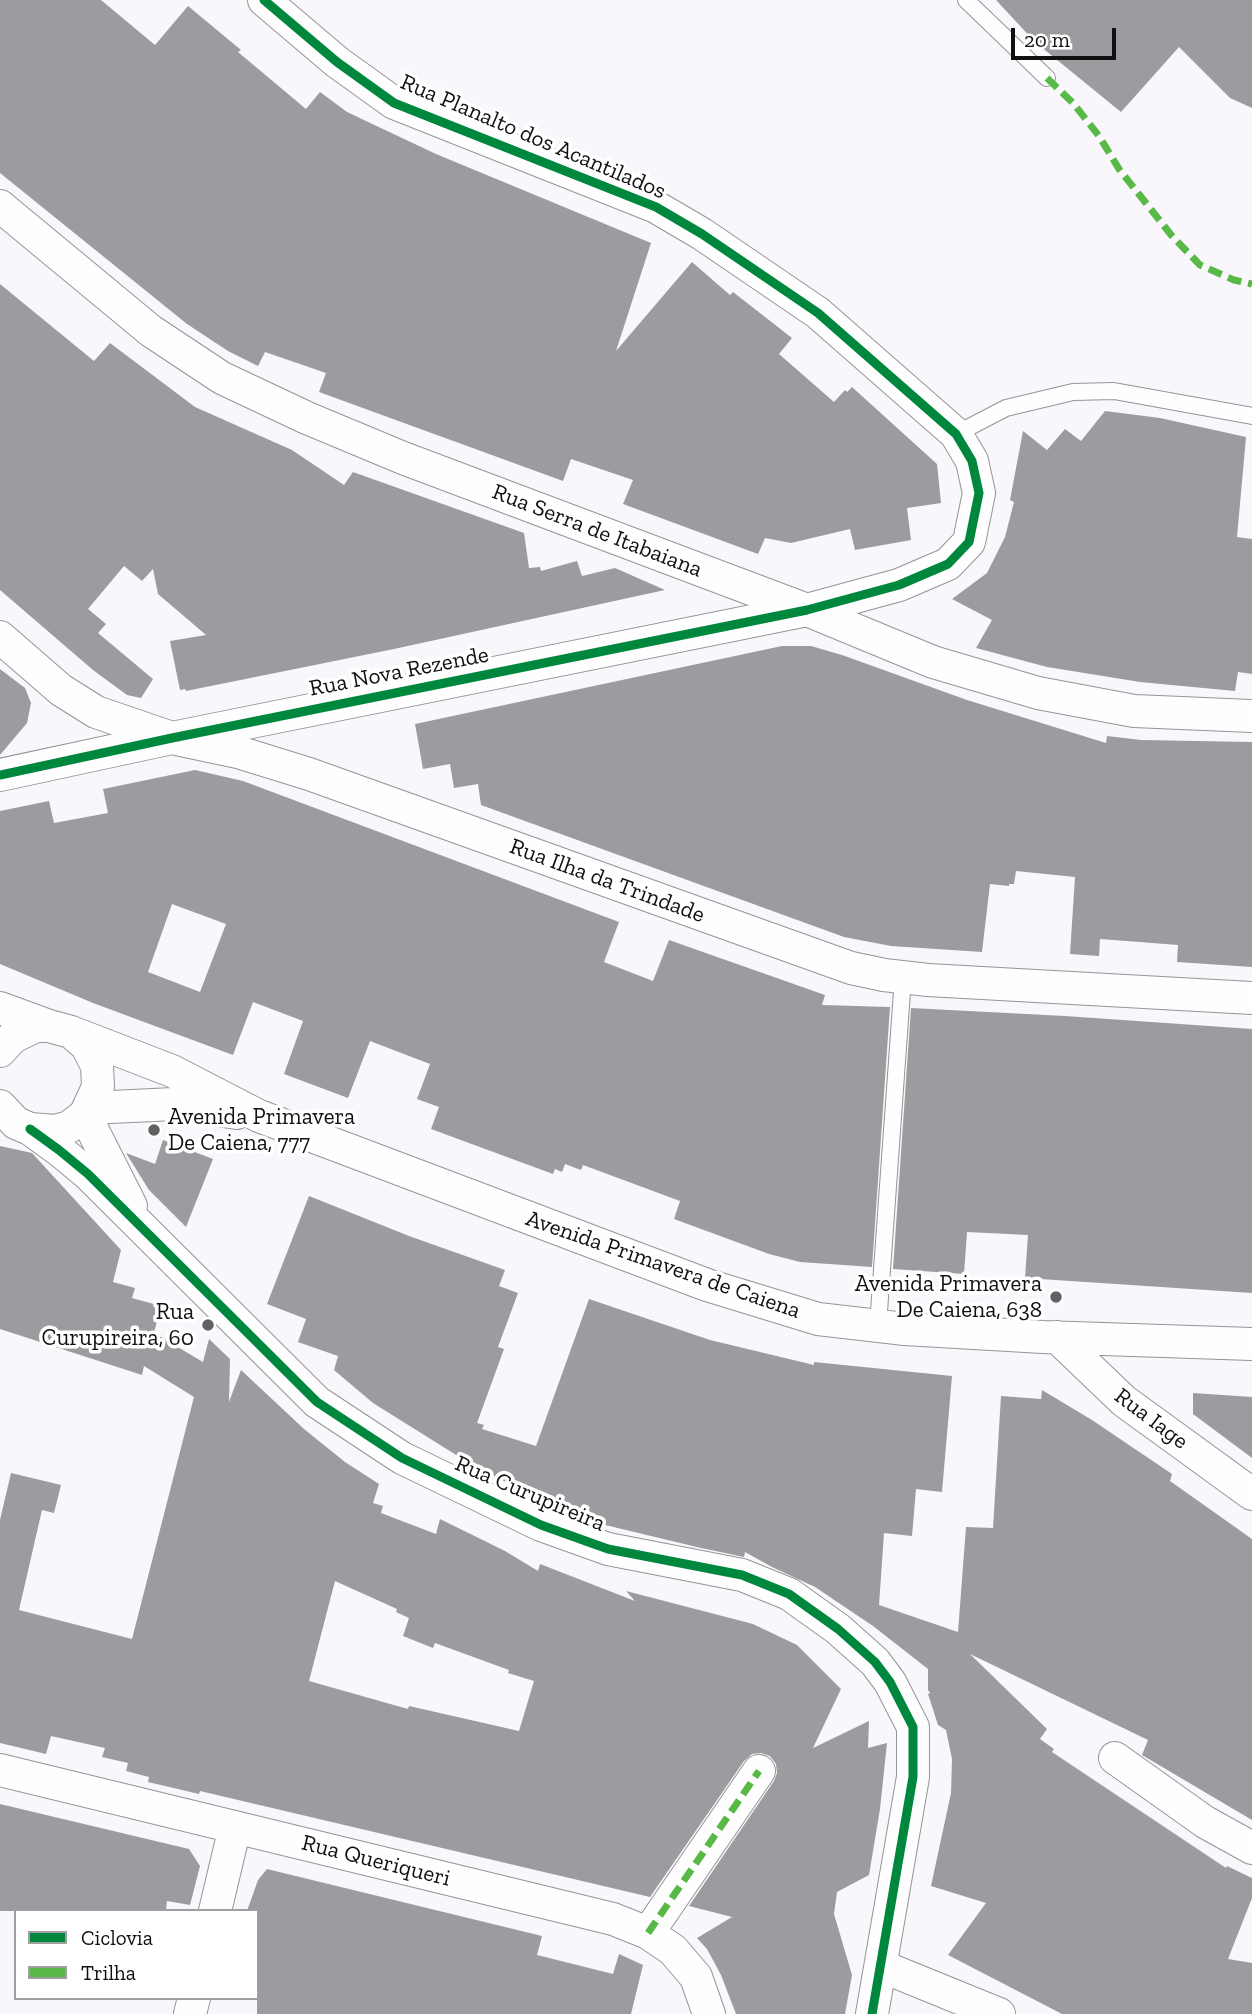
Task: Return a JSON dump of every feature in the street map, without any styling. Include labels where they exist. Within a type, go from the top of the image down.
[{"type":"street","name":"Rua Planalto dos Acantilados","points":[[264,0],[337,62],[394,103],[656,207],[702,234],[818,313],[956,434],[971,461],[979,493],[969,542],[948,564],[899,584],[807,610]]},
{"type":"street","name":"Rua Serra de Itabaiana","points":[[0,206],[150,331],[222,378],[307,418],[403,458],[807,610],[933,662],[1038,693],[1134,711],[1252,716]]},
{"type":"street","name":"Rua Nova Rezende","points":[[0,775],[807,610]]},
{"type":"street","name":"Rua Ilha da Trindade","points":[[0,637],[61,690],[96,712],[172,738],[238,752],[309,774],[851,968],[903,978],[1252,998]]},
{"type":"street","name":"Avenida Primavera de Caiena","points":[[0,1008],[172,1071],[259,1116],[706,1285],[818,1319],[1057,1338],[1252,1344]]},
{"type":"street","points":[[0,1051],[24,1030],[36,1026],[60,1029],[87,1046],[97,1066],[98,1087],[88,1111],[69,1127],[56,1131],[30,1129]]},
{"type":"street","name":"Avenida Primavera de Caiena","points":[[88,1111],[174,1104],[259,1116]]},
{"type":"street","name":"Rua Curupireira","points":[[0,1106],[16,1123],[30,1129],[78,1166],[139,1223],[317,1402],[402,1458],[541,1525],[608,1549],[742,1575],[789,1594],[838,1629],[875,1662],[890,1682],[913,1727],[913,1777],[872,2014]]},
{"type":"street","name":"Rua Curupireira","points":[[88,1111],[139,1223]]},
{"type":"street","name":"Rua Iage","points":[[1057,1338],[1124,1401],[1252,1494]]},
{"type":"street","points":[[1115,1758],[1205,1822],[1252,1848]]},
{"type":"street","name":"Rua Queriqueri","points":[[0,1770],[613,1919],[648,1933],[673,1950],[696,1977],[709,2014]]},
{"type":"street","points":[[648,1933],[758,1771]]},
{"type":"street","points":[[215,1909],[235,1827]]},
{"type":"street","points":[[881,1966],[999,2014]]},
{"type":"lane","points":[[966,0],[1047,78]]},
{"type":"lane","points":[[956,434],[1006,408],[1073,392],[1114,391],[1252,416]]},
{"type":"lane","points":[[878,1325],[903,978]]},
{"type":"building","points":[[0,0],[101,0],[155,45],[188,6],[306,109],[320,92],[347,112],[436,154],[651,243],[616,351],[692,262],[730,295],[733,292],[792,338],[779,354],[834,402],[845,390],[847,392],[852,387],[937,464],[941,503],[907,508],[911,540],[855,550],[850,529],[791,543],[765,538],[758,554],[623,504],[633,480],[571,459],[563,481],[319,392],[326,373],[265,352],[258,366],[228,351],[187,324],[0,173]]},
{"type":"building","points":[[996,0],[1252,0],[1252,108],[1230,98],[1179,47],[1121,112],[1035,42]]},
{"type":"building","points":[[0,284],[94,361],[110,343],[195,407],[292,450],[344,485],[353,472],[524,533],[529,568],[540,567],[541,571],[577,561],[582,576],[615,568],[665,590],[186,691],[180,690],[170,641],[206,635],[158,594],[153,569],[142,581],[124,566],[88,609],[106,624],[98,633],[153,679],[141,698],[127,695],[93,670],[0,590]]},
{"type":"building","points":[[1105,411],[1160,418],[1246,437],[1237,537],[1252,539],[1252,674],[1238,672],[1235,691],[1140,682],[1047,667],[976,648],[992,620],[952,599],[987,573],[1005,537],[1014,502],[1010,500],[1023,431],[1047,450],[1065,429],[1081,441]]},
{"type":"building","points":[[782,646],[811,646],[842,655],[967,700],[1106,743],[1107,736],[1141,740],[1252,742],[1252,967],[1177,962],[1178,945],[1100,939],[1099,956],[1070,954],[1075,877],[1016,871],[1014,884],[990,884],[982,952],[891,946],[844,937],[481,805],[478,784],[454,788],[450,764],[423,769],[415,724]]},
{"type":"building","points":[[0,669],[25,688],[31,703],[27,723],[0,755]]},
{"type":"building","points":[[195,770],[243,781],[619,922],[604,962],[653,981],[669,940],[825,995],[822,1005],[890,1007],[872,1267],[800,1262],[769,1254],[674,1219],[680,1201],[583,1165],[581,1170],[565,1164],[562,1172],[555,1169],[553,1174],[431,1129],[439,1107],[417,1099],[430,1064],[370,1041],[348,1098],[284,1074],[303,1021],[253,1002],[233,1055],[93,1003],[0,964],[0,811],[49,801],[54,823],[108,813],[103,789]],"holes":[[[172,904],[226,924],[200,992],[148,972]]]},
{"type":"building","points":[[911,1008],[1252,1029],[1252,1293],[1025,1278],[1028,1235],[967,1232],[964,1274],[893,1269]]},
{"type":"building","points":[[163,1140],[213,1159],[186,1227],[149,1190],[126,1153],[155,1164]]},
{"type":"building","points":[[0,1146],[32,1153],[121,1250],[113,1282],[135,1288],[132,1298],[161,1306],[154,1333],[203,1362],[209,1339],[230,1359],[229,1402],[241,1370],[304,1429],[345,1462],[379,1484],[373,1503],[383,1506],[381,1513],[436,1534],[440,1519],[505,1551],[538,1571],[540,1564],[635,1601],[626,1591],[753,1624],[797,1645],[841,1689],[813,1748],[869,1721],[868,1748],[887,1743],[869,1875],[837,1892],[834,1914],[852,1975],[845,2014],[736,2014],[721,1975],[707,1949],[697,1938],[732,1917],[689,1906],[774,1781],[776,1764],[770,1756],[761,1753],[752,1754],[744,1761],[650,1897],[200,1791],[199,1794],[148,1782],[149,1777],[126,1771],[128,1763],[102,1757],[105,1748],[51,1736],[46,1754],[0,1743],[0,1520],[11,1473],[61,1485],[54,1513],[42,1510],[19,1610],[132,1639],[194,1397],[144,1366],[142,1375],[0,1329]],"holes":[[[335,1581],[397,1609],[396,1612],[409,1618],[403,1636],[433,1648],[435,1643],[534,1681],[519,1731],[409,1706],[408,1709],[309,1681]]]},
{"type":"building","points":[[309,1196],[409,1236],[505,1270],[499,1286],[518,1293],[498,1347],[504,1349],[477,1423],[484,1425],[482,1429],[536,1446],[589,1299],[710,1340],[814,1365],[814,1362],[952,1376],[942,1492],[916,1489],[912,1536],[884,1533],[879,1605],[958,1632],[966,1527],[993,1528],[1001,1396],[1041,1399],[1042,1390],[1172,1474],[1170,1481],[1252,1539],[1252,1820],[1142,1755],[1148,1740],[970,1654],[1047,1729],[1040,1739],[1054,1749],[1052,1752],[1226,1868],[1227,1866],[1252,1878],[1252,1898],[1228,1959],[1252,1963],[1252,2014],[1062,2014],[948,1955],[986,1903],[931,1886],[951,1793],[952,1759],[946,1730],[938,1725],[928,1694],[928,1669],[873,1626],[815,1587],[745,1552],[744,1557],[601,1524],[558,1507],[477,1468],[373,1403],[334,1370],[338,1356],[298,1342],[306,1319],[267,1304]]},
{"type":"building","points":[[1193,1393],[1252,1397],[1252,1458],[1193,1414]]},
{"type":"building","points":[[0,1804],[189,1849],[200,1866],[190,1905],[167,1901],[166,1909],[0,1911]]},
{"type":"building","points":[[267,1869],[542,1936],[537,1955],[613,1974],[619,1954],[643,1965],[631,2014],[257,2014],[259,1909],[248,1909],[258,1880]]},
{"type":"marked path","points":[[1047,78],[1073,103],[1099,136],[1119,169],[1172,236],[1200,265],[1234,280],[1252,284]]},
{"type":"marked path","points":[[648,1933],[759,1771]]},
{"type":"cycle path","points":[[0,775],[807,610],[899,585],[948,564],[969,542],[979,493],[972,461],[956,434],[818,313],[702,234],[656,207],[394,103],[337,62],[264,0]]},
{"type":"cycle path","points":[[30,1129],[88,1174],[317,1402],[402,1458],[541,1525],[608,1549],[742,1575],[789,1594],[838,1629],[875,1662],[890,1682],[913,1727],[913,1777],[872,2014]]},
{"type":"place","name":"Avenida Primavera De Caiena, 777","points":[[154,1130]]},
{"type":"place","name":"Avenida Primavera De Caiena, 638","points":[[1056,1297]]},
{"type":"place","name":"Rua Curupireira, 60","points":[[208,1325]]}]
